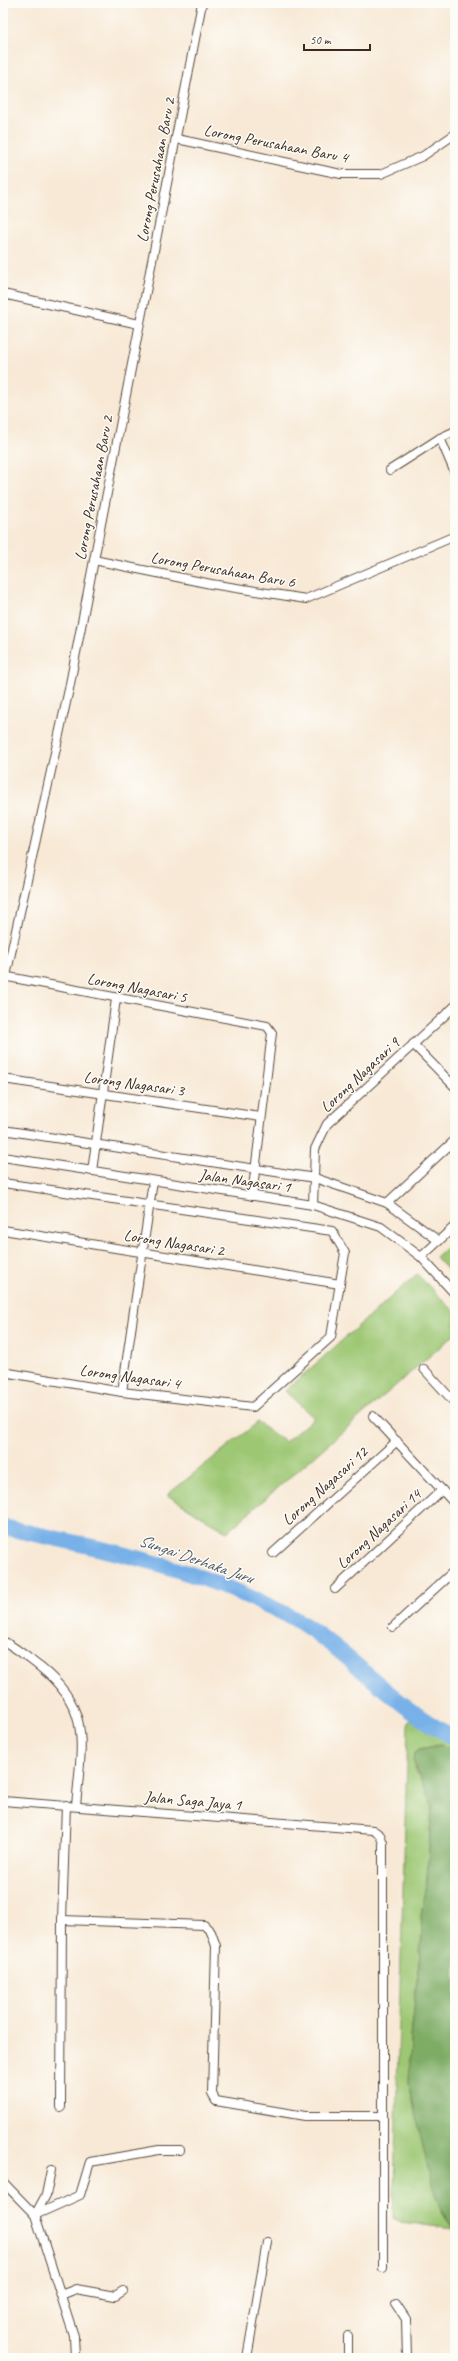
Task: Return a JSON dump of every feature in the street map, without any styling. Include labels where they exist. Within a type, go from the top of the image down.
[{"type":"street","name":"Lorong Perusahaan Baru 2","points":[[5,976],[68,689],[139,324],[177,139],[202,3]]},
{"type":"street","name":"Lorong Perusahaan Baru 4","points":[[177,139],[341,174],[381,174],[423,156],[455,134]]},
{"type":"street","points":[[3,294],[139,324]]},
{"type":"street","points":[[390,470],[440,438],[455,431]]},
{"type":"street","points":[[440,438],[455,473]]},
{"type":"street","name":"Lorong Perusahaan Baru 6","points":[[94,560],[210,584],[306,599],[455,536]]},
{"type":"street","name":"Lorong Nagasari 5","points":[[5,976],[116,999],[267,1026],[272,1033],[261,1116]]},
{"type":"street","points":[[92,1171],[116,999]]},
{"type":"street","name":"Lorong Nagasari 9","points":[[314,1205],[316,1178],[315,1149],[327,1124],[455,1006]]},
{"type":"street","points":[[413,1044],[455,1087]]},
{"type":"street","name":"Lorong Nagasari 3","points":[[3,1079],[261,1116]]},
{"type":"street","points":[[252,1196],[261,1116]]},
{"type":"street","name":"Jalan Nagasari 1","points":[[3,1130],[316,1178],[387,1203],[439,1241]]},
{"type":"street","points":[[387,1203],[455,1140]]},
{"type":"street","name":"Jalan Nagasari 1","points":[[3,1157],[314,1205],[381,1227],[421,1257],[455,1294]]},
{"type":"street","points":[[122,1392],[153,1181]]},
{"type":"street","points":[[3,1183],[332,1231],[345,1253],[340,1284]]},
{"type":"street","points":[[421,1257],[455,1226]]},
{"type":"street","name":"Lorong Nagasari 2","points":[[3,1230],[340,1284]]},
{"type":"street","name":"Lorong Nagasari 4","points":[[3,1372],[122,1392],[253,1407],[331,1337],[340,1284]]},
{"type":"street","points":[[424,1370],[455,1403]]},
{"type":"street","points":[[373,1416],[455,1504]]},
{"type":"street","name":"Lorong Nagasari 12","points":[[273,1553],[396,1441]]},
{"type":"street","name":"Lorong Nagasari 14","points":[[335,1589],[442,1490]]},
{"type":"street","points":[[393,1627],[455,1570]]},
{"type":"street","points":[[3,1641],[16,1648],[58,1682],[74,1706],[81,1749],[76,1806]]},
{"type":"street","name":"Jalan Saga Jaya 1","points":[[3,1801],[373,1830],[380,1834],[383,1843],[383,2116]]},
{"type":"street","points":[[61,2107],[62,1920],[66,1805]]},
{"type":"street","points":[[62,1920],[204,1925],[211,1932],[216,1946],[212,2094],[216,2101],[305,2116],[383,2116],[383,2268]]},
{"type":"street","points":[[35,2215],[80,2195],[90,2162],[159,2150],[180,2150]]},
{"type":"street","points":[[35,2215],[46,2195],[52,2170]]},
{"type":"street","points":[[3,2182],[35,2215],[74,2336],[74,2358]]},
{"type":"street","points":[[247,2358],[267,2242]]},
{"type":"street","points":[[61,2295],[76,2289],[115,2296],[123,2291]]},
{"type":"street","points":[[396,2304],[406,2318],[407,2358]]},
{"type":"street","points":[[348,2336],[348,2358]]},
{"type":"green space","points":[[455,1240],[455,1278],[436,1257]]},
{"type":"green space","points":[[417,1274],[455,1312],[455,1334],[227,1532],[167,1495],[258,1422],[285,1442],[314,1418],[285,1391]]},
{"type":"green space","points":[[412,1717],[442,1737],[455,1743],[455,1751],[441,1745],[419,1749],[415,1769],[431,1799],[432,1805],[427,1877],[421,1916],[422,1935],[411,2037],[409,2084],[443,2214],[453,2229],[401,2222],[393,2218],[408,1725]]},
{"type":"green space","points":[[441,1745],[455,1751],[455,2229],[443,2214],[429,2173],[409,2084],[411,2037],[422,1935],[421,1916],[427,1877],[432,1805],[413,1761],[414,1753],[419,1749]]},
{"type":"waterway","name":"Sungai Derhaka Juru","points":[[3,1527],[69,1541],[166,1566],[198,1576],[260,1602],[303,1624],[341,1652],[396,1699],[434,1726],[455,1738]]}]
